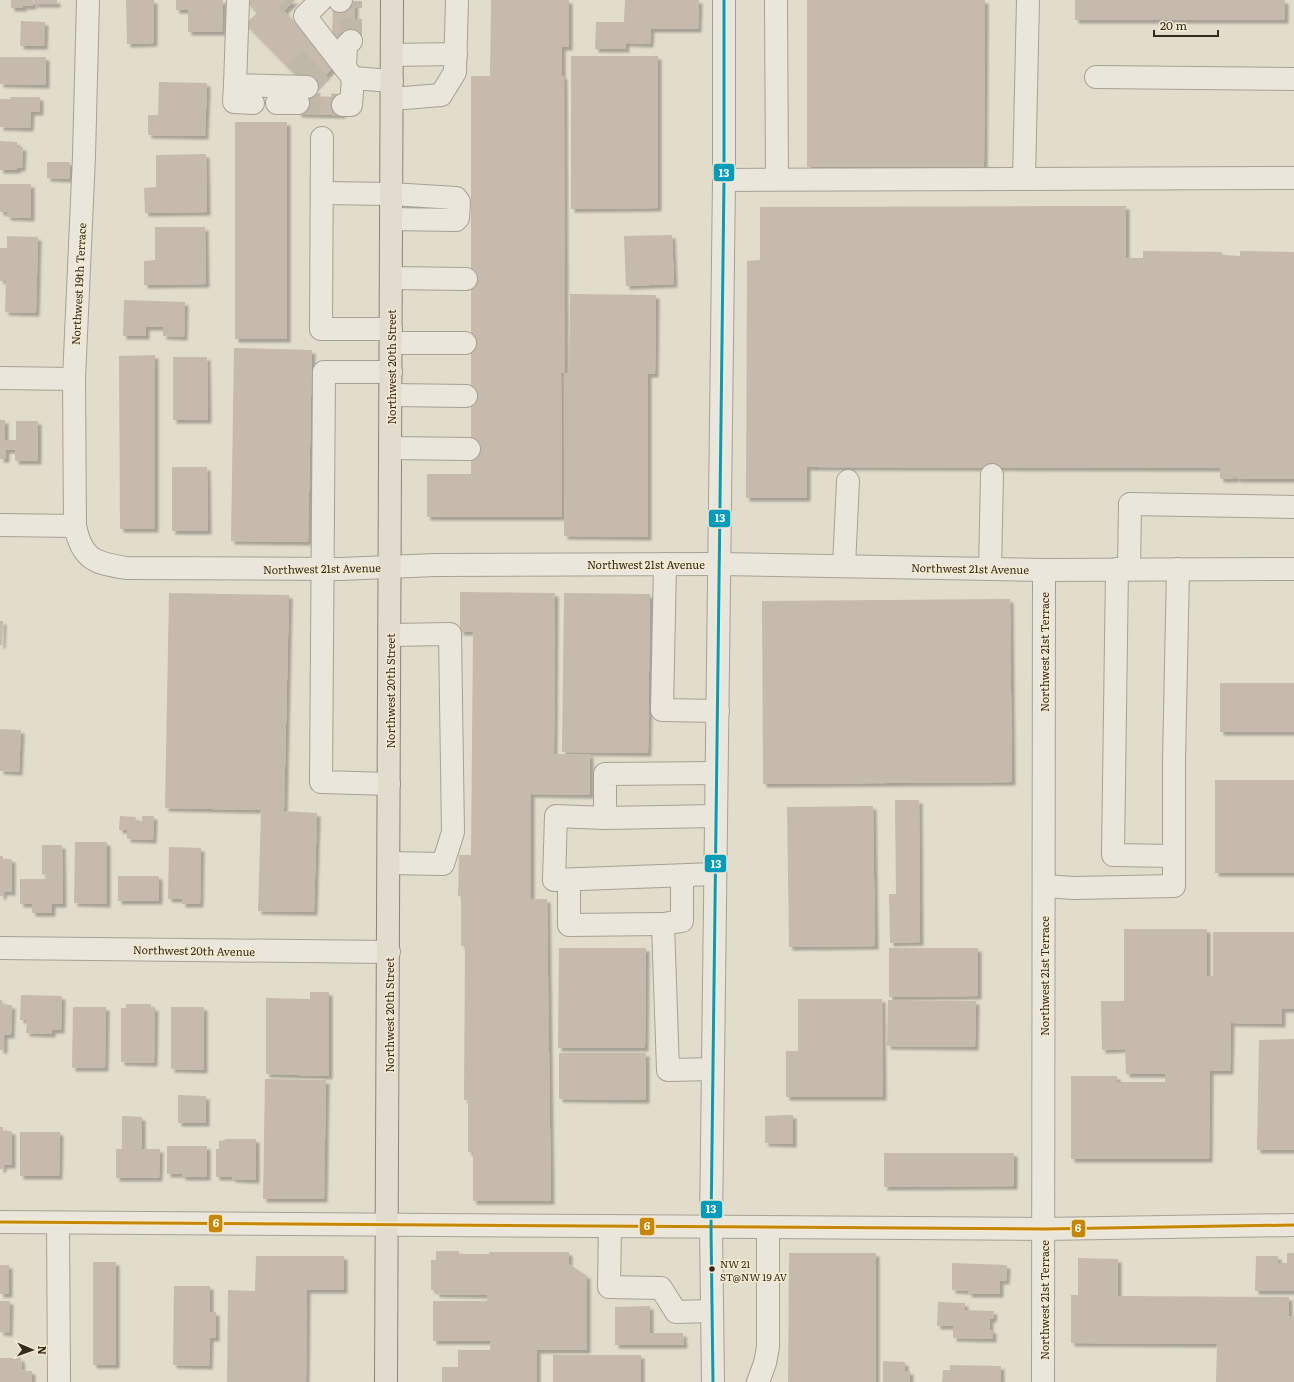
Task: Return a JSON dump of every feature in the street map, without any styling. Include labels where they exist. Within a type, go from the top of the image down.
[{"type":"main road","name":"Northwest 20th Street","points":[[386,1382],[390,784],[392,0]]},
{"type":"street","name":"Northwest 19th Terrace","points":[[88,0],[84,156],[74,379],[75,526],[78,540],[84,552],[95,561]]},
{"type":"street","points":[[238,0],[234,102],[253,103]]},
{"type":"street","points":[[339,54],[392,90],[441,95],[455,72],[458,0]]},
{"type":"street","points":[[713,1382],[711,1227],[724,180],[724,0]]},
{"type":"street","points":[[776,0],[777,179]]},
{"type":"street","points":[[1024,179],[1028,0]]},
{"type":"street","points":[[326,3],[351,105],[343,105]]},
{"type":"street","points":[[392,55],[456,54]]},
{"type":"street","points":[[1096,77],[1294,79]]},
{"type":"street","points":[[235,85],[292,91]]},
{"type":"street","points":[[322,138],[322,329],[465,343]]},
{"type":"street","points":[[724,180],[1294,178]]},
{"type":"street","points":[[322,193],[391,194],[456,198],[459,202],[459,212],[456,220],[391,219]]},
{"type":"street","points":[[391,278],[466,279]]},
{"type":"street","points":[[390,784],[321,782],[324,372],[391,372]]},
{"type":"street","points":[[0,378],[74,379]]},
{"type":"street","points":[[391,395],[466,396]]},
{"type":"street","points":[[390,448],[469,449]]},
{"type":"street","points":[[990,569],[992,475]]},
{"type":"street","points":[[844,566],[848,481]]},
{"type":"street","points":[[1174,856],[1113,855],[1123,569],[1130,504],[1294,507]]},
{"type":"street","points":[[0,525],[75,526]]},
{"type":"street","name":"Northwest 21st Avenue","points":[[95,561],[110,566],[126,568],[323,569],[435,564],[719,564],[1044,570],[1294,569]]},
{"type":"street","points":[[665,564],[662,710],[718,711]]},
{"type":"street","points":[[1044,886],[1074,888],[1174,886],[1174,760],[1178,569]]},
{"type":"street","name":"Northwest 21st Terrace","points":[[1044,570],[1044,1382]]},
{"type":"street","points":[[389,863],[443,864],[453,832],[450,634],[390,635]]},
{"type":"street","points":[[605,818],[605,774],[716,773]]},
{"type":"street","points":[[715,874],[554,880],[556,816],[605,818],[716,816]]},
{"type":"street","points":[[569,880],[569,925],[663,924],[682,922],[682,876]]},
{"type":"street","points":[[663,924],[668,1070],[713,1069]]},
{"type":"street","name":"Northwest 20th Avenue","points":[[0,948],[389,952]]},
{"type":"street","points":[[0,1222],[1044,1229],[1294,1225]]},
{"type":"street","points":[[58,1223],[58,1382]]},
{"type":"street","points":[[610,1226],[609,1287],[661,1288],[676,1312],[712,1311]]},
{"type":"street","points":[[758,1382],[765,1364],[768,1347],[768,1228]]},
{"type":"building","points":[[11,0],[33,0],[33,6],[11,8]]},
{"type":"building","points":[[34,0],[57,0],[57,4],[34,4]]},
{"type":"building","points":[[126,0],[154,0],[154,43],[127,44]]},
{"type":"building","points":[[176,0],[223,0],[222,32],[188,32],[188,10],[176,10]]},
{"type":"building","points":[[245,0],[295,0],[284,11],[336,65],[310,90],[245,24],[257,13]]},
{"type":"building","points":[[491,0],[569,0],[569,47],[562,47],[562,76],[564,76],[565,373],[561,373],[562,517],[427,517],[427,474],[471,474],[471,76],[490,76]]},
{"type":"building","points":[[625,0],[699,0],[698,29],[651,29],[650,44],[626,43],[626,49],[595,49],[596,22],[624,22]]},
{"type":"building","points":[[807,0],[985,0],[984,167],[807,167]]},
{"type":"building","points":[[1075,0],[1285,0],[1285,20],[1075,20]]},
{"type":"building","points":[[333,1],[355,1],[354,41],[332,40]]},
{"type":"building","points":[[21,21],[45,22],[44,46],[20,46]]},
{"type":"building","points":[[571,56],[658,56],[658,208],[571,209]]},
{"type":"building","points":[[0,57],[46,57],[46,85],[0,84]]},
{"type":"building","points":[[159,82],[207,83],[205,136],[148,135],[148,115],[158,115]]},
{"type":"building","points":[[299,96],[343,97],[342,115],[298,114]]},
{"type":"building","points":[[10,97],[40,97],[40,112],[31,112],[30,128],[0,127],[0,99],[11,99]]},
{"type":"building","points":[[235,122],[287,122],[287,339],[235,339]]},
{"type":"building","points":[[0,141],[17,142],[17,147],[23,147],[22,168],[17,168],[17,170],[0,170]]},
{"type":"building","points":[[206,154],[207,212],[145,213],[144,188],[156,187],[156,155]]},
{"type":"building","points":[[47,162],[70,162],[69,179],[47,178]]},
{"type":"building","points":[[0,184],[31,184],[31,218],[7,217],[7,212],[0,212]]},
{"type":"building","points":[[1126,206],[1126,258],[1143,258],[1143,251],[1222,252],[1222,255],[1240,256],[1240,251],[1294,252],[1294,479],[1236,479],[1236,476],[1235,479],[1220,479],[1220,468],[807,467],[807,498],[746,498],[747,261],[760,260],[760,207]]},
{"type":"building","points":[[155,227],[205,227],[206,284],[144,285],[144,261],[155,260]]},
{"type":"building","points":[[672,235],[674,284],[626,286],[624,236]]},
{"type":"building","points":[[7,236],[38,237],[36,313],[5,312],[6,281],[0,281],[0,248],[7,248]]},
{"type":"building","points":[[570,294],[656,295],[655,374],[648,374],[648,537],[564,536],[564,374],[569,373]]},
{"type":"building","points":[[124,300],[185,302],[184,337],[163,336],[163,327],[146,327],[146,336],[123,336]]},
{"type":"building","points":[[234,348],[312,350],[308,542],[231,541]]},
{"type":"building","points":[[155,355],[155,529],[120,529],[119,356]]},
{"type":"building","points":[[173,357],[207,357],[208,420],[173,420]]},
{"type":"building","points":[[0,420],[5,420],[5,440],[16,440],[16,421],[38,421],[38,461],[15,461],[15,450],[6,450],[6,459],[0,459]]},
{"type":"building","points":[[172,467],[207,467],[208,531],[172,531]]},
{"type":"building","points":[[460,592],[555,593],[554,754],[590,754],[590,795],[531,794],[531,899],[547,899],[551,1201],[473,1201],[473,1152],[468,1152],[468,1100],[464,1100],[465,946],[461,946],[461,896],[458,896],[459,855],[471,855],[473,632],[460,632]]},
{"type":"building","points":[[169,593],[289,595],[284,811],[317,813],[314,912],[258,911],[261,810],[165,808]]},
{"type":"building","points":[[564,593],[650,594],[648,753],[562,752]]},
{"type":"building","points":[[1010,599],[1012,782],[763,784],[762,601]]},
{"type":"building","points":[[0,621],[3,621],[2,645],[0,645]]},
{"type":"building","points":[[1220,683],[1294,683],[1294,732],[1220,732]]},
{"type":"building","points":[[0,729],[21,730],[19,772],[0,771]]},
{"type":"building","points":[[1215,780],[1294,780],[1294,873],[1215,873]]},
{"type":"building","points":[[895,800],[919,800],[920,942],[890,943],[889,894],[896,894]]},
{"type":"building","points":[[873,806],[875,946],[789,947],[787,807]]},
{"type":"building","points":[[120,816],[136,817],[135,821],[142,821],[142,816],[154,816],[153,840],[127,839],[127,830],[119,830]]},
{"type":"building","points":[[75,842],[107,842],[107,904],[74,903]]},
{"type":"building","points":[[42,845],[62,845],[63,904],[52,904],[52,913],[32,913],[32,904],[20,904],[20,879],[46,879],[45,874],[42,875]]},
{"type":"building","points":[[169,847],[201,848],[200,904],[182,904],[182,899],[168,899]]},
{"type":"building","points":[[0,856],[3,856],[3,859],[12,859],[12,892],[3,892],[3,896],[0,896]]},
{"type":"building","points":[[118,876],[159,876],[159,901],[118,901]]},
{"type":"building","points":[[1124,929],[1207,929],[1207,976],[1213,976],[1213,932],[1294,932],[1294,1009],[1282,1009],[1282,1024],[1231,1023],[1230,1071],[1210,1071],[1209,1159],[1071,1159],[1071,1076],[1117,1076],[1117,1082],[1165,1082],[1165,1074],[1126,1074],[1125,1049],[1102,1050],[1101,1001],[1124,1001]]},
{"type":"building","points":[[559,948],[646,948],[645,1048],[558,1048]]},
{"type":"building","points":[[889,948],[978,948],[978,996],[889,997]]},
{"type":"building","points":[[310,992],[329,992],[329,1076],[266,1074],[266,998],[310,999]]},
{"type":"building","points":[[21,995],[62,996],[61,1030],[52,1030],[52,1034],[26,1033],[27,1020],[20,1020]]},
{"type":"building","points":[[798,999],[882,999],[883,1097],[786,1097],[786,1051],[798,1051]]},
{"type":"building","points":[[0,1000],[2,1000],[3,1005],[12,1005],[11,1035],[4,1035],[4,1050],[0,1050]]},
{"type":"building","points":[[888,1000],[976,1001],[975,1047],[887,1046]]},
{"type":"building","points":[[126,1004],[151,1004],[151,1008],[155,1007],[154,1063],[121,1062],[121,1008],[126,1008]]},
{"type":"building","points":[[73,1007],[106,1007],[105,1068],[72,1068]]},
{"type":"building","points":[[171,1007],[204,1007],[204,1070],[171,1069]]},
{"type":"building","points":[[1294,1039],[1294,1150],[1257,1150],[1259,1040]]},
{"type":"building","points":[[559,1053],[646,1053],[646,1100],[559,1099]]},
{"type":"building","points":[[265,1079],[326,1080],[324,1199],[263,1199]]},
{"type":"building","points":[[178,1095],[206,1096],[206,1123],[178,1123]]},
{"type":"building","points":[[793,1115],[793,1144],[765,1143],[765,1116]]},
{"type":"building","points":[[122,1116],[142,1117],[142,1149],[160,1149],[159,1178],[116,1178],[116,1149],[122,1149]]},
{"type":"building","points":[[0,1127],[3,1127],[3,1131],[12,1131],[12,1165],[3,1165],[3,1169],[0,1169]]},
{"type":"building","points":[[20,1132],[60,1132],[59,1176],[20,1176]]},
{"type":"building","points":[[225,1139],[256,1139],[256,1180],[216,1177],[216,1149],[219,1149],[219,1141]]},
{"type":"building","points":[[167,1146],[207,1146],[207,1177],[182,1177],[182,1174],[167,1174]]},
{"type":"building","points":[[884,1153],[1014,1153],[1014,1186],[884,1187]]},
{"type":"building","points":[[436,1251],[459,1251],[459,1254],[489,1254],[489,1252],[569,1252],[569,1264],[587,1276],[587,1350],[537,1350],[537,1382],[442,1382],[442,1367],[458,1367],[458,1350],[490,1350],[490,1341],[433,1341],[433,1301],[487,1301],[487,1295],[436,1294],[436,1290],[431,1290],[431,1260],[436,1260]]},
{"type":"building","points":[[789,1253],[876,1253],[876,1382],[788,1382]]},
{"type":"building","points":[[1287,1253],[1294,1253],[1294,1291],[1255,1291],[1256,1256],[1278,1256],[1278,1263],[1287,1263]]},
{"type":"building","points":[[256,1256],[344,1256],[344,1290],[307,1290],[306,1382],[227,1382],[228,1290],[255,1291]]},
{"type":"building","points":[[1078,1258],[1118,1259],[1118,1296],[1289,1297],[1289,1316],[1294,1316],[1294,1382],[1216,1382],[1217,1344],[1071,1343],[1071,1295],[1078,1295]]},
{"type":"building","points":[[93,1262],[116,1262],[116,1365],[93,1365]]},
{"type":"building","points":[[952,1263],[1007,1265],[1006,1281],[1000,1281],[1000,1294],[968,1294],[969,1291],[952,1290]]},
{"type":"building","points":[[0,1265],[9,1265],[9,1294],[0,1294]]},
{"type":"building","points":[[174,1286],[210,1286],[210,1312],[216,1312],[216,1338],[210,1338],[209,1366],[173,1365]]},
{"type":"building","points":[[0,1301],[10,1301],[9,1333],[0,1332]]},
{"type":"building","points":[[938,1302],[965,1303],[965,1310],[994,1311],[993,1319],[990,1319],[990,1330],[993,1330],[993,1339],[953,1338],[953,1326],[937,1326]]},
{"type":"building","points":[[650,1306],[650,1333],[683,1333],[684,1345],[615,1345],[615,1307]]},
{"type":"building","points":[[553,1355],[641,1355],[641,1382],[553,1382]]},
{"type":"building","points":[[0,1358],[21,1358],[22,1369],[25,1369],[25,1371],[32,1371],[32,1382],[0,1382]]},
{"type":"building","points":[[883,1361],[905,1362],[905,1371],[910,1371],[910,1382],[883,1382]]},
{"type":"building","points":[[950,1365],[1001,1366],[1001,1382],[942,1382],[943,1370],[950,1370]]},
{"type":"tunnel","points":[[285,0],[290,5]]},
{"type":"tunnel","points":[[351,1],[351,41]]},
{"type":"tunnel","points":[[295,74],[320,49]]},
{"type":"tunnel","points":[[307,87],[332,61]]},
{"type":"tunnel","points":[[298,103],[343,105]]},
{"type":"transit line","name":"13","points":[[713,1382],[711,1227],[724,180],[724,0]]},
{"type":"transit line","name":"6","points":[[0,1222],[1044,1229],[1294,1225]]},
{"type":"place","name":"NW 21 ST@NW 19 AV","points":[[712,1269]]}]
